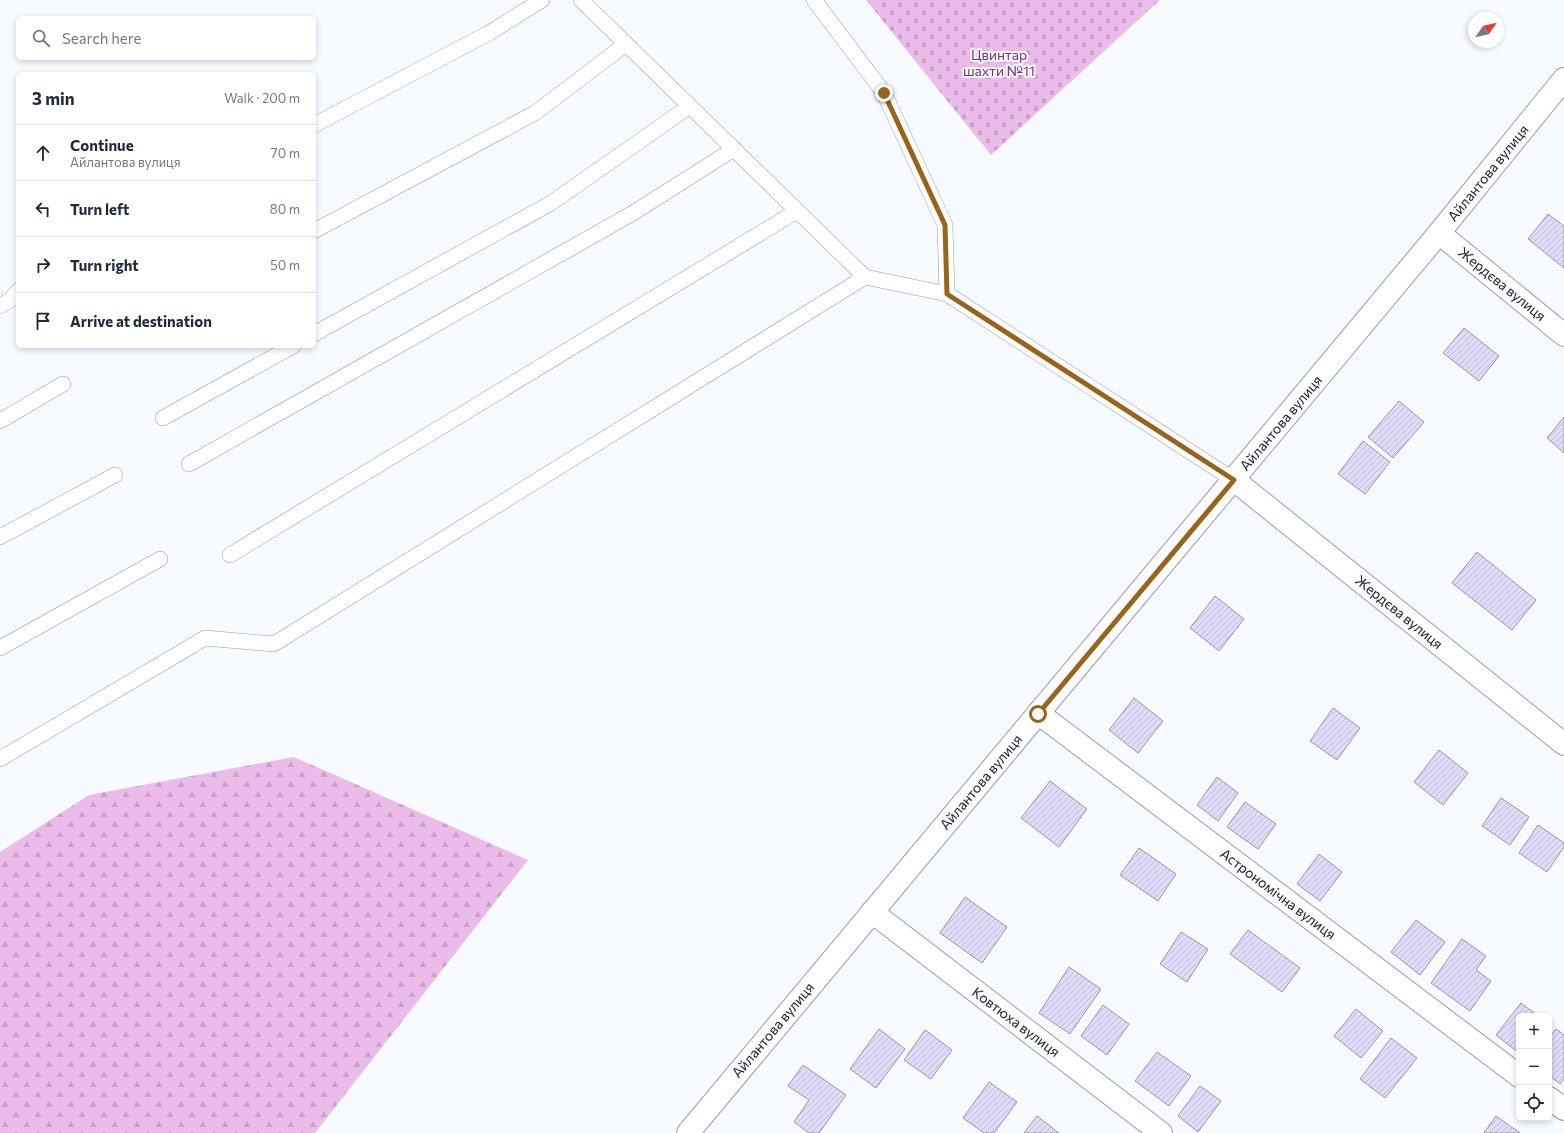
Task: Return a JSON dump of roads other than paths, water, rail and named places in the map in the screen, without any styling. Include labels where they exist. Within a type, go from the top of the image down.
[{"type":"street","name":"Айлантова вулиця","points":[[690,1132],[1440,233],[1564,79]]},
{"type":"street","name":"Жердєва вулиця","points":[[1440,233],[1564,335]]},
{"type":"street","name":"Жердєва вулиця","points":[[1234,480],[1564,744]]},
{"type":"street","name":"Астрономічна вулиця","points":[[1038,714],[1516,1074]]},
{"type":"street","name":"Ковтюха вулиця","points":[[872,912],[1161,1133]]},
{"type":"street","points":[[1552,1100],[1564,1109]]},
{"type":"lane","points":[[316,124],[489,33],[542,0]]},
{"type":"lane","points":[[581,0],[865,278],[947,294],[1234,480]]},
{"type":"lane","points":[[814,0],[884,93],[945,225],[947,294]]},
{"type":"lane","points":[[316,230],[535,113],[626,44]]},
{"type":"lane","points":[[316,333],[551,203],[690,106]]},
{"type":"lane","points":[[189,464],[633,213],[734,149]]},
{"type":"lane","points":[[230,555],[797,211]]},
{"type":"lane","points":[[0,759],[205,638],[274,644],[865,278]]},
{"type":"lane","points":[[0,306],[10,300],[16,293]]},
{"type":"lane","points":[[163,418],[289,348]]},
{"type":"lane","points":[[0,421],[63,384]]},
{"type":"lane","points":[[0,537],[115,475]]},
{"type":"lane","points":[[0,648],[160,559]]},
{"type":"park label","name":"Цвинтар шахти №11","points":[[999,64]]}]
